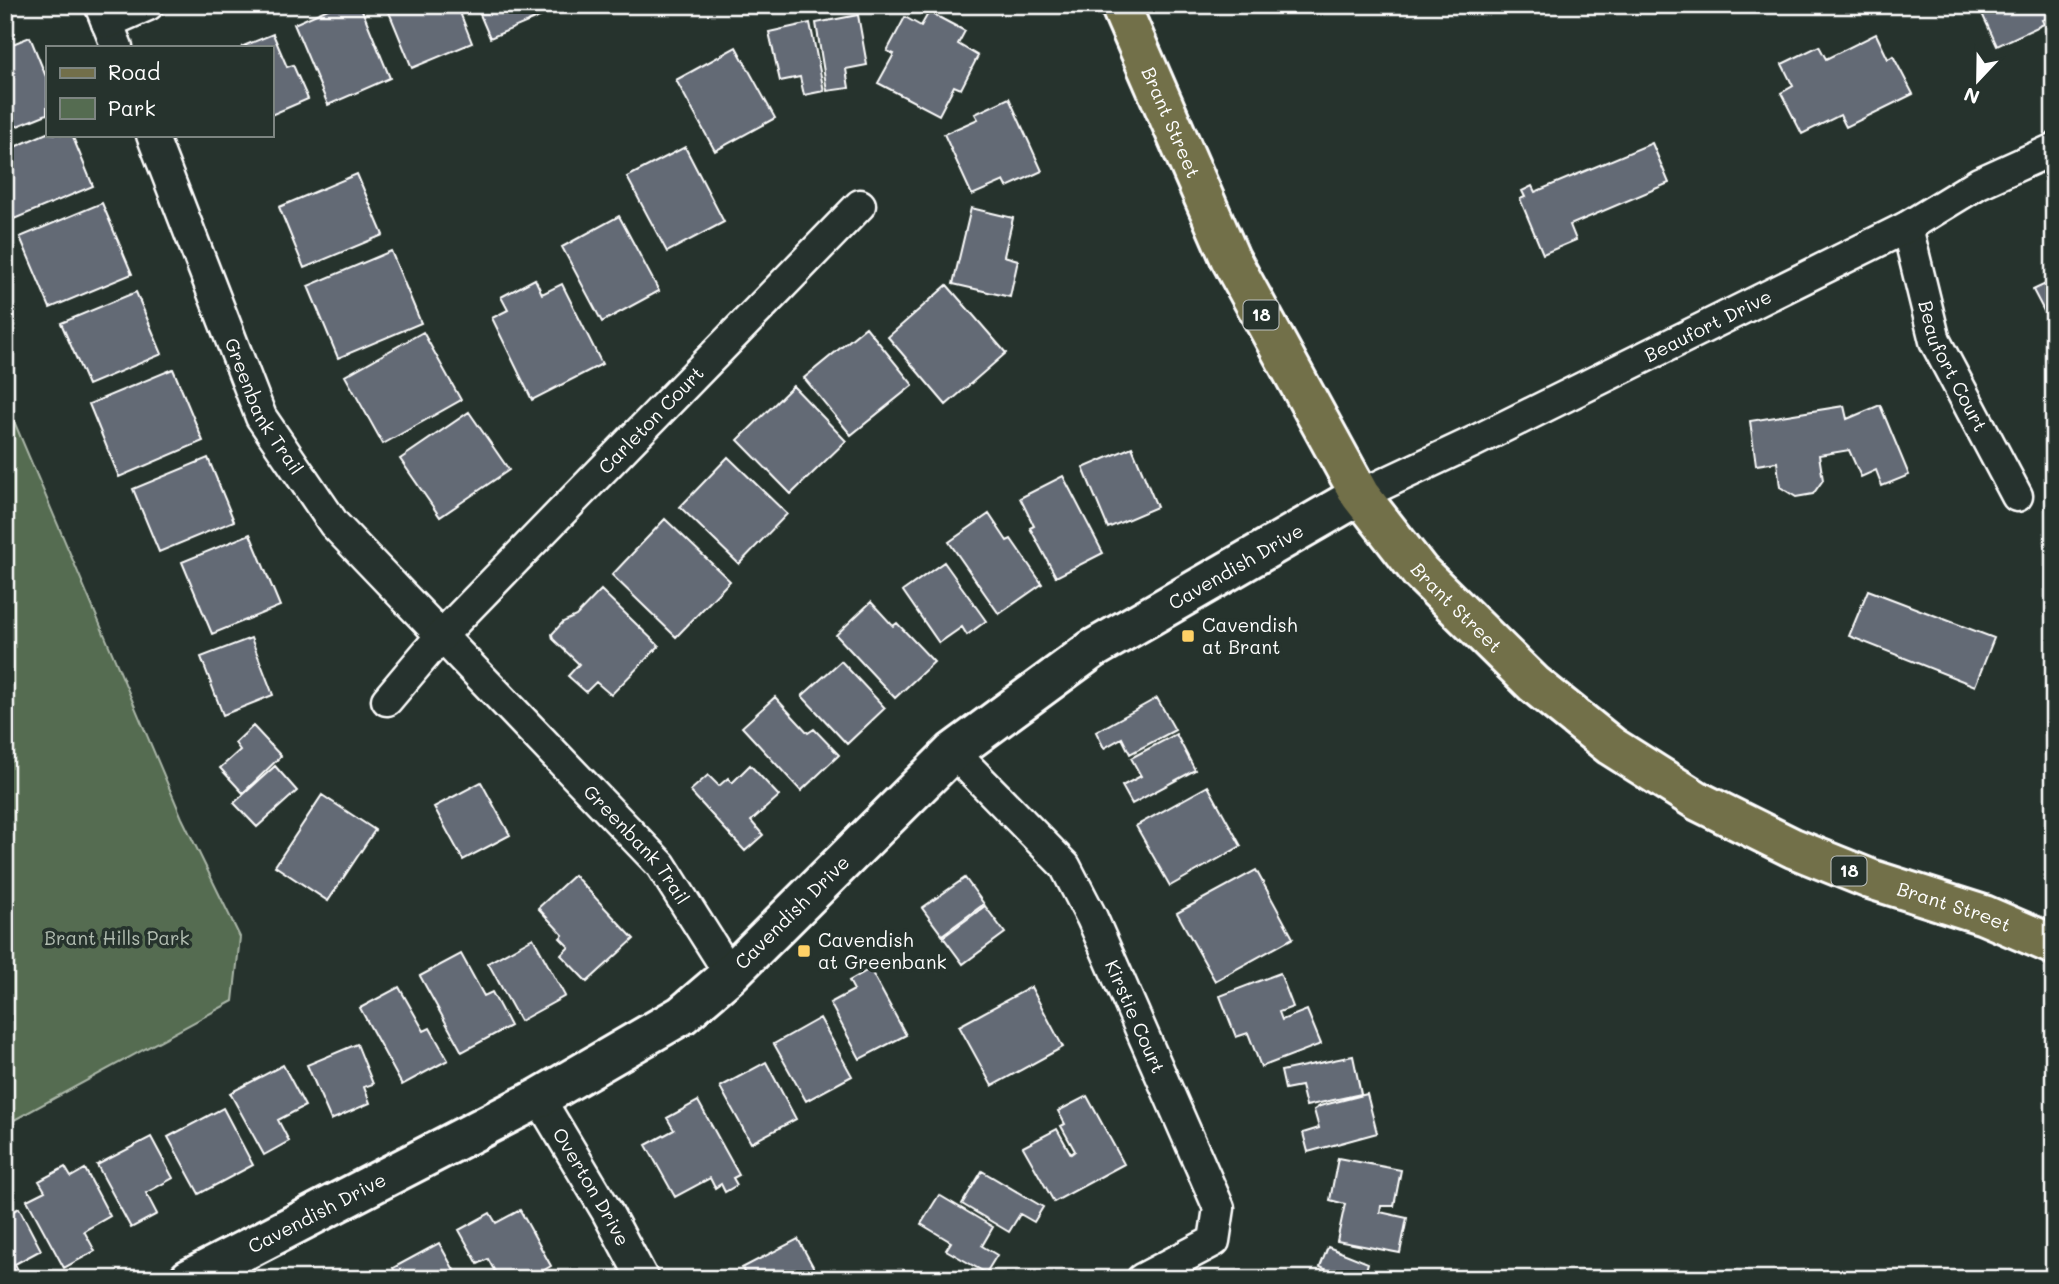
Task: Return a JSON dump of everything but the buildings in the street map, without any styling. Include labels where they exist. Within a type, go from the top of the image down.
[{"type":"main road","name":"Brant Street","points":[[1120,5],[1230,258],[1360,495],[1420,572],[1534,684],[1611,746],[1698,801],[1793,848],[1870,879],[1984,915],[2054,945]]},
{"type":"street","points":[[108,25],[148,5]]},
{"type":"street","name":"Greenbank Trail","points":[[152,136],[261,417],[334,524],[661,865],[730,974]]},
{"type":"street","name":"Beaufort Drive","points":[[1360,495],[1907,228],[1979,183],[2054,149]]},
{"type":"street","name":"Carleton Court","points":[[441,636],[860,205]]},
{"type":"street","name":"Beaufort Court","points":[[1907,228],[1935,341],[2017,496]]},
{"type":"street","name":"Cavendish Drive","points":[[190,1279],[539,1097],[682,1016],[730,974],[953,752],[1093,649],[1360,495]]},
{"type":"street","points":[[387,700],[441,636]]},
{"type":"street","name":"Kirstie Court","points":[[953,752],[1065,866],[1092,918],[1219,1208],[1214,1241],[1142,1279]]},
{"type":"street","name":"Overton Drive","points":[[539,1097],[606,1210],[643,1279]]},
{"type":"green space","name":"Brant Hills Park","points":[[5,400],[182,818],[240,937],[233,1001],[5,1125]]},
{"type":"place","name":"Cavendish at Brant","points":[[1188,636]]},
{"type":"place","name":"Cavendish at Greenbank","points":[[804,951]]}]
